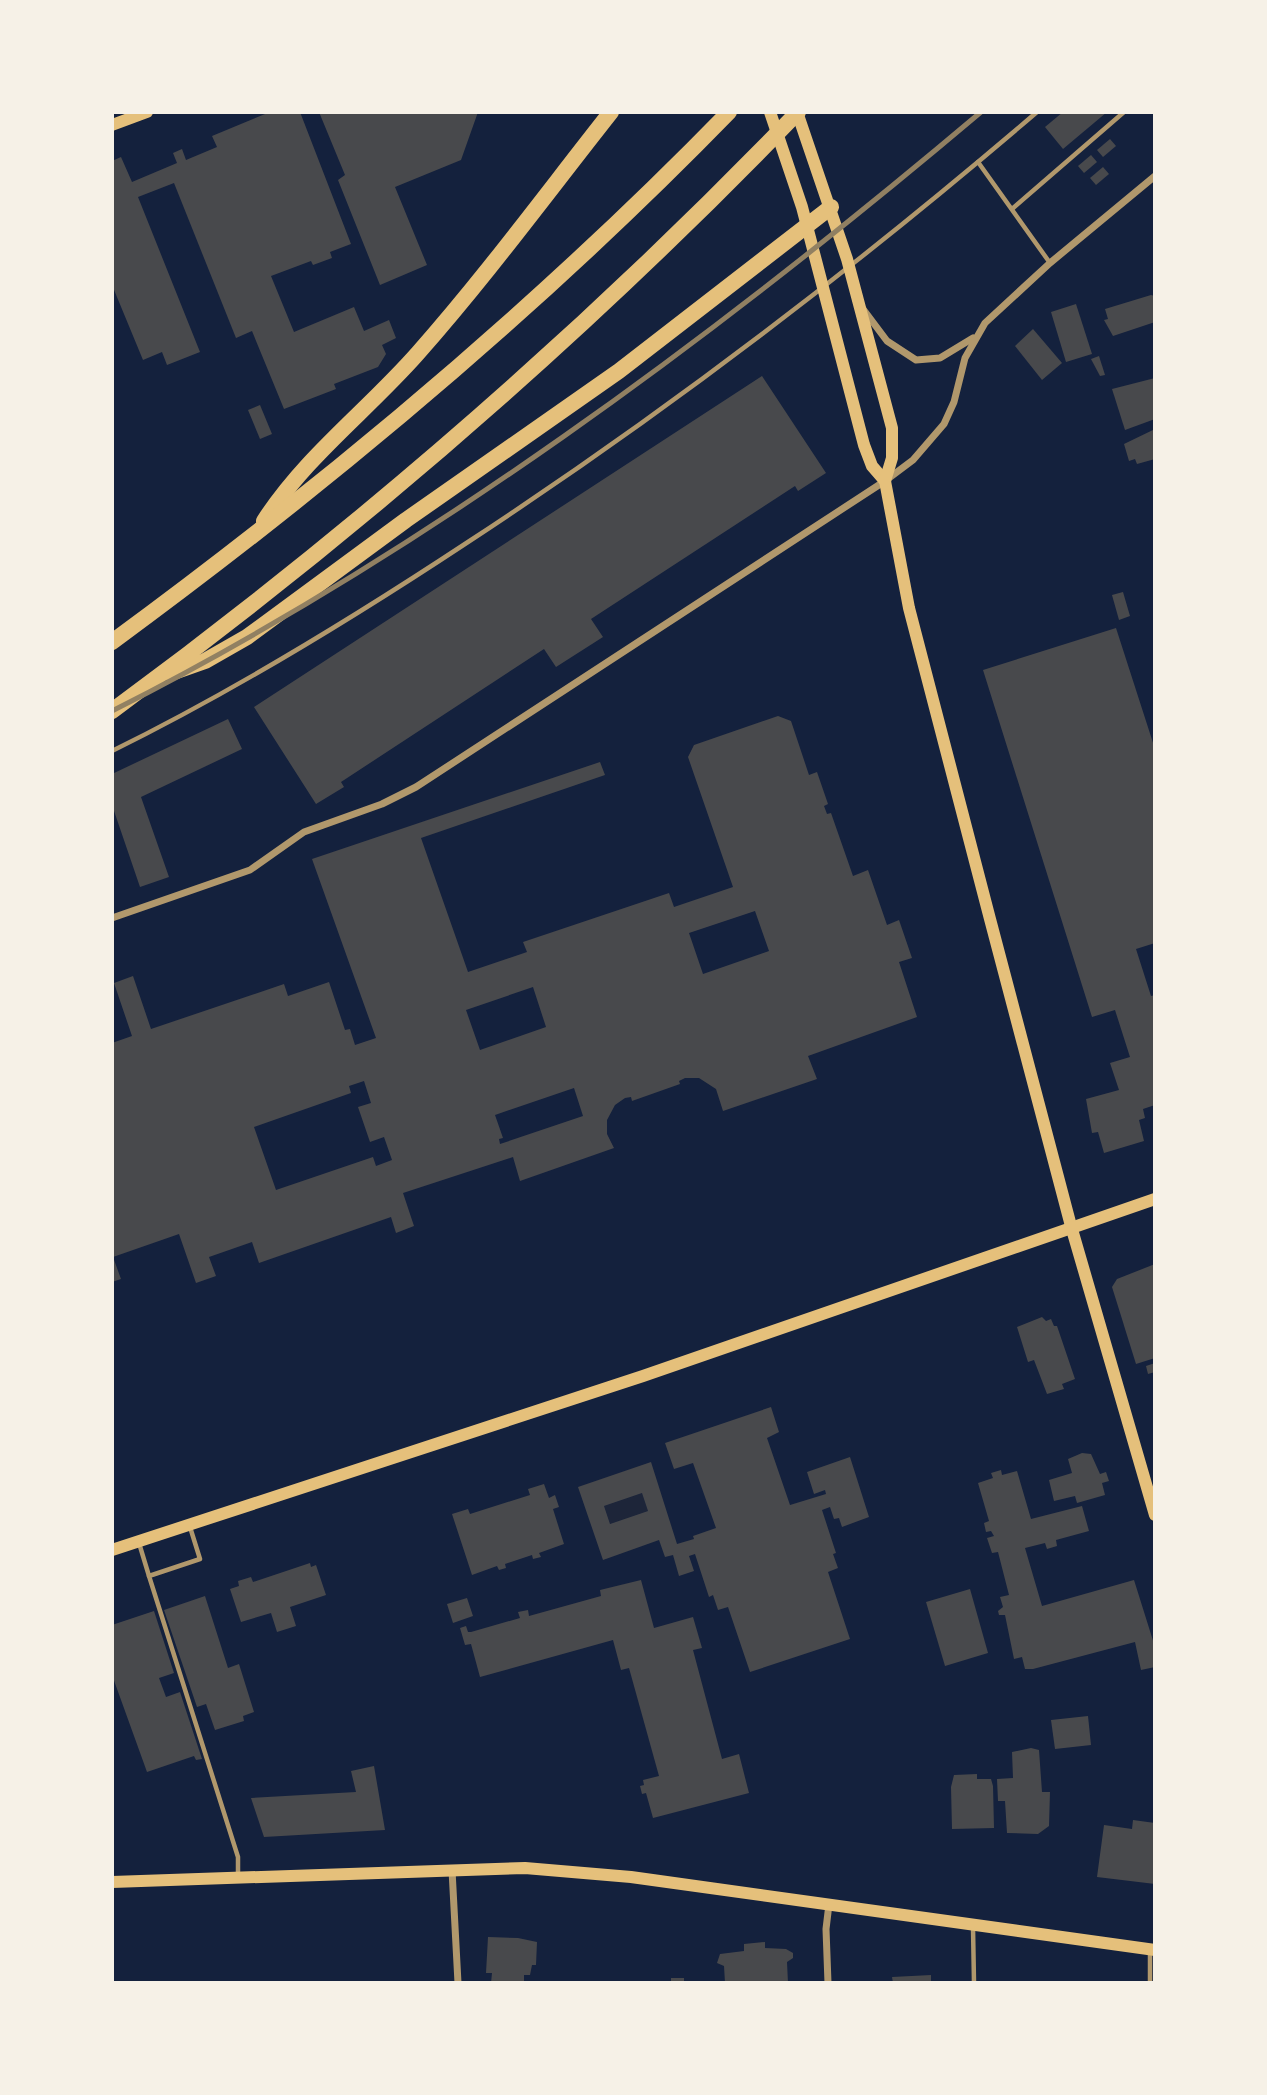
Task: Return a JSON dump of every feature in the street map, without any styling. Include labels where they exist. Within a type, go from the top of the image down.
[{"type":"highway","points":[[257,533],[304,468],[398,375],[444,323],[611,112]]},
{"type":"highway","points":[[112,642],[257,533],[368,443],[483,344],[648,194],[729,112]]},
{"type":"highway","points":[[112,711],[283,579],[509,386],[655,254],[798,112]]},
{"type":"highway","points":[[158,677],[205,661],[247,637],[406,520],[620,372],[831,207]]},
{"type":"main road","points":[[112,125],[147,112]]},
{"type":"main road","points":[[770,112],[808,227],[864,446],[872,466],[885,481]]},
{"type":"main road","points":[[798,112],[831,207],[859,303],[871,330],[892,428],[892,458],[885,481],[909,608],[1071,1226],[1155,1515]]},
{"type":"main road","points":[[112,1550],[643,1376],[1155,1199]]},
{"type":"main road","points":[[112,1882],[525,1868],[631,1877],[1152,1950]]},
{"type":"street","points":[[112,918],[250,870],[304,832],[382,804],[416,787],[885,481],[913,460],[944,424],[954,402],[965,358],[976,335],[997,310],[1155,176]]},
{"type":"street","points":[[871,330],[897,350],[922,362],[944,356],[976,335]]},
{"type":"street","points":[[452,1870],[458,1983]]},
{"type":"street","points":[[828,1983],[826,1929],[829,1904]]},
{"type":"lane","points":[[112,751],[311,643],[562,479],[750,346],[1037,112]]},
{"type":"lane","points":[[1012,209],[1124,112]]},
{"type":"lane","points":[[978,162],[1050,263]]},
{"type":"lane","points":[[149,1576],[200,1559],[189,1525]]},
{"type":"lane","points":[[138,1542],[202,1735],[237,1857],[238,1876]]},
{"type":"lane","points":[[973,1923],[974,1983]]},
{"type":"lane","points":[[1150,1983],[1152,1950]]},
{"type":"shaded area","points":[[642,1493],[648,1511],[610,1524],[604,1506]]},
{"type":"building","points":[[270,112],[300,112],[351,244],[330,252],[332,258],[313,265],[311,261],[271,276],[294,332],[354,307],[364,331],[389,320],[396,338],[382,345],[386,354],[378,367],[334,384],[336,389],[284,409],[252,331],[236,338],[174,183],[138,197],[200,352],[167,365],[162,352],[143,360],[112,285],[112,161],[121,157],[132,182],[177,163],[173,153],[182,149],[186,160],[217,147],[212,136]]},
{"type":"building","points":[[319,112],[478,112],[461,160],[395,187],[427,265],[380,285],[338,180],[345,175]]},
{"type":"building","points":[[1063,112],[1107,112],[1063,149],[1045,127]]},
{"type":"building","points":[[1110,139],[1116,146],[1103,157],[1097,150]]},
{"type":"building","points":[[1091,155],[1097,162],[1084,173],[1078,166]]},
{"type":"building","points":[[1103,167],[1109,174],[1096,185],[1090,178]]},
{"type":"building","points":[[1155,296],[1155,322],[1113,336],[1104,320],[1108,319],[1105,309]]},
{"type":"building","points":[[1076,304],[1092,354],[1066,362],[1051,312]]},
{"type":"building","points":[[1033,329],[1062,363],[1042,380],[1015,346]]},
{"type":"building","points":[[1099,356],[1105,375],[1100,376],[1091,359]]},
{"type":"building","points":[[762,376],[826,473],[798,491],[795,486],[591,619],[603,637],[556,667],[544,649],[341,782],[344,787],[316,804],[254,707]]},
{"type":"building","points":[[1155,378],[1155,419],[1125,430],[1112,389]]},
{"type":"building","points":[[260,405],[272,434],[260,439],[248,410]]},
{"type":"building","points":[[1155,429],[1155,459],[1137,464],[1135,459],[1129,461],[1124,444]]},
{"type":"building","points":[[1123,592],[1130,616],[1119,620],[1112,595]]},
{"type":"building","points":[[1116,628],[1155,749],[1155,943],[1136,949],[1151,996],[1155,995],[1155,1105],[1143,1109],[1145,1118],[1139,1120],[1144,1141],[1104,1153],[1098,1132],[1092,1133],[1086,1099],[1119,1090],[1110,1063],[1130,1057],[1115,1010],[1092,1017],[983,670]]},
{"type":"building","points":[[778,716],[791,721],[809,775],[817,772],[828,804],[824,806],[827,814],[831,813],[853,876],[868,870],[887,925],[899,920],[912,958],[899,962],[917,1017],[808,1056],[817,1079],[723,1111],[716,1089],[699,1078],[685,1078],[679,1081],[680,1084],[632,1101],[631,1097],[625,1098],[615,1105],[607,1120],[607,1134],[614,1148],[520,1181],[513,1157],[403,1193],[414,1226],[396,1233],[391,1217],[259,1263],[252,1242],[209,1257],[216,1276],[196,1283],[179,1234],[113,1257],[121,1279],[112,1282],[112,1043],[132,1036],[114,983],[133,976],[151,1029],[284,984],[288,996],[329,982],[345,1030],[350,1029],[355,1045],[376,1038],[312,859],[600,762],[605,775],[421,838],[468,972],[527,952],[523,942],[669,893],[674,907],[733,887],[688,757],[694,745]],"holes":[[[755,911],[769,951],[703,974],[689,933]],[[533,987],[546,1027],[480,1050],[466,1010]],[[364,1081],[371,1103],[358,1107],[370,1142],[384,1137],[392,1160],[376,1166],[373,1157],[276,1190],[254,1127],[351,1093],[349,1086]],[[574,1088],[583,1116],[500,1144],[499,1139],[503,1138],[495,1115]]]},
{"type":"building","points":[[228,719],[242,749],[141,797],[169,877],[140,887],[112,805],[112,774]]},
{"type":"building","points":[[1155,1264],[1155,1358],[1136,1364],[1112,1287],[1117,1279]]},
{"type":"building","points":[[1042,1317],[1046,1321],[1051,1319],[1054,1326],[1057,1326],[1075,1379],[1062,1384],[1064,1389],[1047,1394],[1034,1360],[1028,1362],[1017,1327]]},
{"type":"building","points":[[1155,1363],[1155,1372],[1148,1374],[1146,1366]]},
{"type":"building","points":[[771,1407],[779,1432],[767,1438],[790,1505],[826,1494],[825,1490],[814,1494],[807,1472],[850,1457],[869,1517],[842,1527],[839,1518],[834,1519],[830,1507],[822,1510],[838,1568],[828,1572],[850,1639],[750,1672],[728,1607],[718,1610],[713,1595],[709,1597],[695,1554],[689,1556],[694,1571],[679,1576],[673,1555],[665,1557],[659,1540],[603,1560],[578,1487],[651,1462],[677,1544],[716,1528],[693,1463],[674,1469],[665,1443]],"holes":[[[642,1493],[648,1511],[610,1524],[604,1506]]]},
{"type":"building","points":[[1082,1453],[1091,1454],[1100,1474],[1106,1472],[1109,1481],[1102,1483],[1105,1495],[1077,1503],[1075,1496],[1054,1501],[1049,1480],[1072,1473],[1068,1459]]},
{"type":"building","points":[[1001,1470],[1002,1475],[1017,1471],[1031,1519],[1082,1506],[1089,1531],[1056,1540],[1057,1546],[1047,1549],[1045,1543],[1025,1548],[1042,1606],[1134,1580],[1155,1647],[1155,1667],[1141,1670],[1135,1642],[1033,1669],[1025,1669],[1022,1657],[1014,1659],[1005,1615],[999,1615],[998,1611],[1003,1607],[1000,1597],[1009,1595],[998,1552],[992,1553],[987,1538],[994,1536],[991,1531],[986,1532],[984,1523],[989,1521],[978,1483],[993,1478],[991,1473]]},
{"type":"building","points":[[544,1484],[549,1498],[555,1495],[559,1507],[553,1509],[564,1544],[539,1553],[541,1557],[533,1559],[532,1555],[505,1564],[506,1568],[499,1570],[497,1566],[472,1575],[452,1514],[468,1509],[470,1514],[530,1495],[528,1489]]},
{"type":"building","points":[[310,1563],[311,1567],[316,1565],[326,1595],[290,1607],[296,1626],[277,1632],[271,1613],[241,1622],[230,1589],[239,1586],[238,1581],[251,1577],[253,1582]]},
{"type":"building","points":[[641,1580],[654,1628],[693,1617],[702,1648],[693,1650],[722,1759],[739,1754],[749,1793],[653,1818],[646,1793],[642,1794],[640,1786],[644,1785],[643,1780],[659,1776],[629,1668],[621,1670],[613,1640],[480,1677],[471,1644],[465,1645],[460,1628],[466,1626],[468,1632],[471,1632],[520,1618],[518,1612],[528,1610],[529,1616],[601,1596],[600,1590]]},
{"type":"building","points":[[970,1589],[988,1653],[945,1666],[926,1602]]},
{"type":"building","points":[[205,1596],[228,1668],[239,1664],[254,1712],[243,1716],[244,1721],[215,1730],[206,1704],[197,1707],[164,1610]]},
{"type":"building","points":[[467,1598],[473,1616],[453,1623],[447,1604]]},
{"type":"building","points":[[154,1611],[174,1673],[159,1678],[166,1697],[180,1692],[202,1759],[196,1760],[194,1756],[147,1772],[112,1675],[112,1625]]},
{"type":"building","points":[[1088,1716],[1091,1745],[1055,1749],[1051,1720]]},
{"type":"building","points":[[1031,1748],[1039,1750],[1042,1792],[1050,1792],[1049,1826],[1038,1834],[1007,1833],[1005,1801],[998,1801],[997,1779],[1013,1778],[1012,1752]]},
{"type":"building","points":[[374,1766],[385,1830],[264,1837],[251,1798],[356,1792],[351,1771]]},
{"type":"building","points":[[977,1774],[977,1779],[991,1779],[994,1828],[952,1829],[951,1787],[954,1775]]},
{"type":"building","points":[[1133,1820],[1155,1823],[1155,1884],[1097,1877],[1104,1825],[1132,1829]]},
{"type":"building","points":[[488,1937],[537,1942],[536,1965],[532,1965],[530,1975],[524,1975],[524,1983],[491,1983],[492,1973],[486,1973]]},
{"type":"building","points":[[765,1942],[765,1948],[786,1949],[793,1953],[793,1958],[787,1962],[788,1983],[725,1983],[724,1966],[717,1963],[720,1954],[744,1951],[744,1944]]},
{"type":"building","points":[[931,1975],[931,1983],[893,1983],[892,1977]]},
{"type":"building","points":[[671,1978],[684,1978],[684,1983],[671,1983]]},
{"type":"railway","points":[[112,711],[227,650],[341,583],[453,512],[563,437],[777,278],[981,112]]}]
